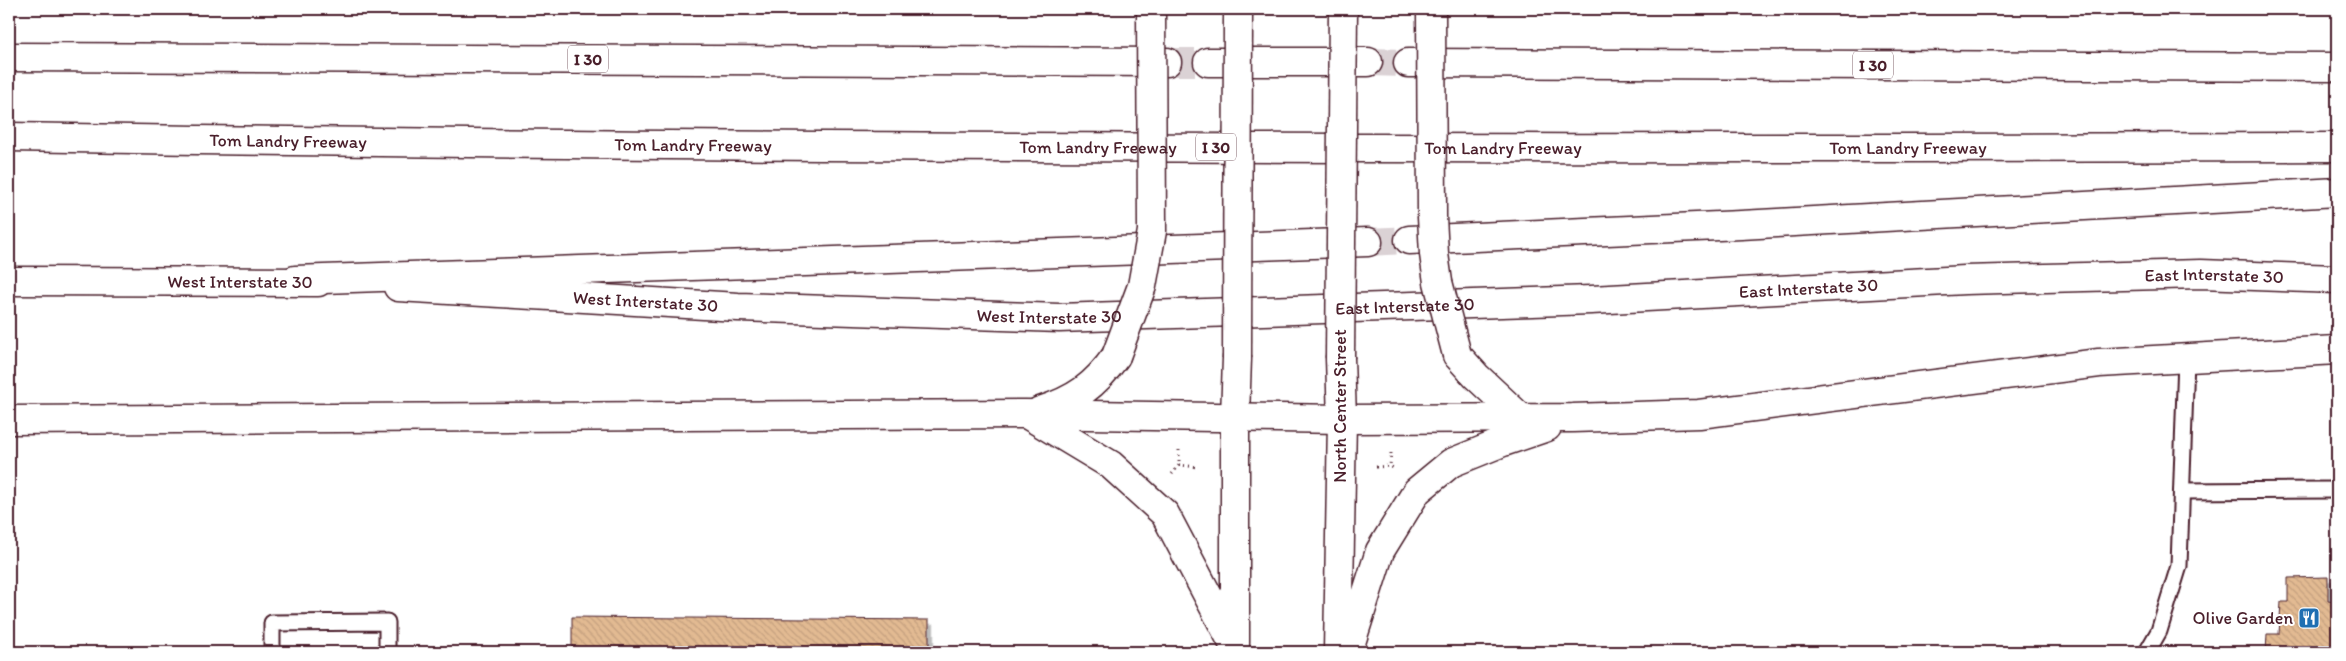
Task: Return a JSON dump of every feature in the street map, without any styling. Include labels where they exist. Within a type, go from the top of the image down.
[{"type":"main road","points":[[1026,414],[1062,404],[1084,392],[1102,375],[1116,356],[1142,286],[1152,231],[1151,9]]},
{"type":"main road","points":[[1235,649],[1238,9]]},
{"type":"main road","name":"North Center Street","points":[[1338,652],[1342,419],[1340,358],[1343,9]]},
{"type":"main road","points":[[1431,9],[1432,217],[1438,282],[1457,354],[1476,376],[1522,419]]},
{"type":"main road","name":"I 30","points":[[9,57],[1167,62]]},
{"type":"main road","points":[[1208,62],[1368,62]]},
{"type":"main road","name":"I 30","points":[[1408,63],[2337,67]]},
{"type":"main road","name":"Tom Landry Freeway","points":[[9,137],[302,142],[1067,147],[2337,147]]},
{"type":"main road","points":[[1409,240],[1761,224],[2337,192]]},
{"type":"main road","points":[[295,280],[1368,242]]},
{"type":"main road","name":"East Interstate 30","points":[[1282,310],[1591,300],[1965,280],[2201,274],[2337,279]]},
{"type":"main road","name":"West Interstate 30","points":[[9,281],[295,280],[738,307],[1059,318],[1282,310]]},
{"type":"main road","points":[[9,420],[1026,414],[1342,419],[1572,418],[1699,414],[2099,363],[2337,350]]},
{"type":"main road","points":[[1026,414],[1111,465],[1165,514],[1235,649]]},
{"type":"main road","points":[[1348,652],[1380,551],[1417,491],[1451,464],[1503,442],[1572,418]]},
{"type":"lane","points":[[2147,652],[2159,631],[2180,566],[2186,358]]},
{"type":"lane","points":[[2182,490],[2337,490]]},
{"type":"lane","points":[[272,652],[272,623],[387,622],[387,652]]},
{"type":"path","points":[[1179,447],[1179,465],[1198,467]]},
{"type":"path","points":[[1373,467],[1390,466]]},
{"type":"building","name":"Olive Garden","points":[[2328,577],[2328,601],[2337,602],[2337,652],[2266,652],[2267,634],[2279,634],[2281,602],[2288,602],[2288,578]]},
{"type":"building","points":[[572,617],[929,620],[929,652],[572,652]]},
{"type":"tunnel","points":[[1167,62],[1208,62]]},
{"type":"tunnel","points":[[1368,62],[1408,63]]},
{"type":"tunnel","points":[[1368,242],[1409,240]]},
{"type":"place","name":"Olive Garden","points":[[2309,618]]}]
